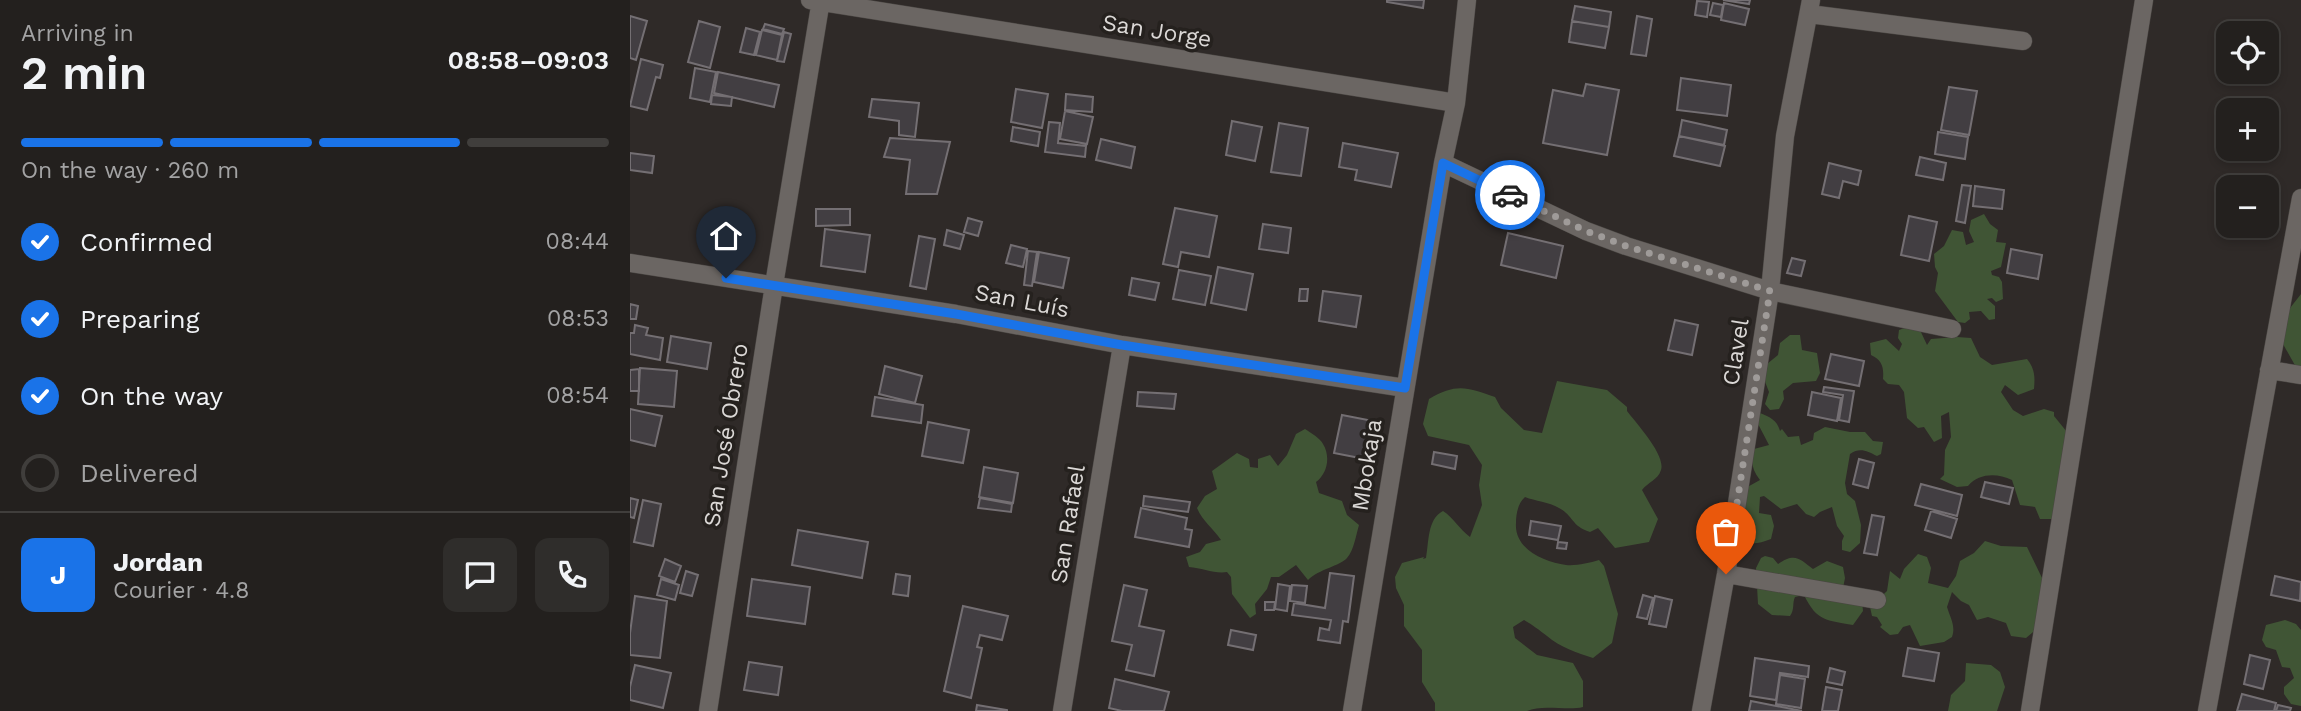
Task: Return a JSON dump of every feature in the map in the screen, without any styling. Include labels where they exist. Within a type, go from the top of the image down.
[{"type":"street","name":"San Jorge","points":[[817,0],[1456,103]]},
{"type":"street","name":"San José Obrero","points":[[708,711],[817,0]]},
{"type":"street","name":"Mbokaja","points":[[1352,711],[1443,163],[1456,103],[1467,0]]},
{"type":"street","points":[[2030,711],[2144,0]]},
{"type":"street","points":[[1810,7],[2023,41]]},
{"type":"street","name":"Clavel","points":[[1701,711],[1726,574],[1770,291],[1785,136],[1810,7]]},
{"type":"street","points":[[1443,163],[1586,231],[1626,246],[1770,291],[1952,329]]},
{"type":"street","points":[[2207,711],[2301,198]]},
{"type":"street","name":"San Luís","points":[[630,263],[956,314],[1122,345],[1405,388]]},
{"type":"street","name":"San Rafael","points":[[1062,711],[1122,345]]},
{"type":"street","points":[[2269,370],[2301,374]]},
{"type":"street","points":[[1726,574],[1877,600]]},
{"type":"green space","points":[[1984,214],[1998,230],[1996,242],[2006,243],[2001,267],[1991,271],[1992,275],[1999,277],[2002,282],[2003,299],[1996,302],[1992,298],[1987,299],[1995,306],[1995,319],[1989,320],[1981,311],[1969,312],[1970,319],[1965,323],[1958,322],[1935,291],[1938,273],[1934,254],[1944,246],[1952,230],[1963,232],[1966,245],[1974,242],[1969,231],[1971,220]]},
{"type":"green space","points":[[2301,294],[2301,376],[2283,344],[2283,317]]},
{"type":"green space","points":[[1907,327],[1920,330],[1927,345],[1931,339],[1971,338],[1980,357],[1992,365],[2027,359],[2034,373],[2034,389],[2018,395],[2005,385],[2001,392],[2013,410],[2023,416],[2044,409],[2054,412],[2054,416],[2067,432],[2064,519],[2040,519],[2035,507],[2020,505],[2012,480],[2006,478],[1994,475],[1983,477],[1968,486],[1957,487],[1940,479],[1944,475],[1945,450],[1951,437],[1949,412],[1941,416],[1942,438],[1934,442],[1924,427],[1918,428],[1907,418],[1904,392],[1899,385],[1888,384],[1883,379],[1882,364],[1871,355],[1870,343],[1886,339],[1899,351],[1902,344],[1898,338],[1899,330]]},
{"type":"green space","points":[[1790,335],[1800,335],[1802,350],[1817,353],[1820,373],[1816,381],[1793,383],[1783,391],[1784,399],[1779,409],[1770,410],[1765,404],[1769,392],[1764,379],[1767,364],[1778,355],[1780,343]]},
{"type":"green space","points":[[1557,381],[1607,390],[1627,407],[1627,411],[1659,456],[1661,470],[1658,476],[1642,490],[1658,519],[1649,542],[1615,548],[1598,528],[1590,532],[1584,530],[1559,508],[1525,497],[1518,509],[1516,523],[1520,540],[1525,547],[1540,557],[1557,563],[1574,565],[1599,560],[1604,566],[1618,614],[1612,643],[1593,658],[1552,640],[1524,620],[1513,627],[1515,638],[1537,655],[1573,663],[1583,681],[1583,707],[1527,711],[1435,711],[1435,703],[1422,682],[1422,650],[1404,626],[1404,605],[1396,588],[1395,577],[1402,563],[1426,558],[1431,525],[1443,511],[1470,537],[1482,505],[1479,485],[1482,465],[1469,445],[1428,436],[1423,424],[1429,399],[1454,389],[1477,391],[1495,397],[1501,408],[1524,430],[1542,433]]},
{"type":"green space","points":[[1760,413],[1773,419],[1780,431],[1782,429],[1788,437],[1799,436],[1801,445],[1813,440],[1814,433],[1825,427],[1865,432],[1873,441],[1883,442],[1881,454],[1877,456],[1860,450],[1850,454],[1845,483],[1847,494],[1855,501],[1861,525],[1860,543],[1850,552],[1842,550],[1844,536],[1837,526],[1832,507],[1814,517],[1806,514],[1797,504],[1781,509],[1764,496],[1760,497],[1759,513],[1771,515],[1774,526],[1771,539],[1752,543],[1733,537],[1742,490],[1760,480],[1752,465],[1754,449],[1769,445],[1757,422]]},
{"type":"green space","points":[[1305,429],[1322,442],[1327,454],[1325,470],[1316,482],[1319,493],[1342,501],[1347,515],[1359,525],[1349,555],[1344,561],[1308,580],[1296,565],[1279,577],[1271,577],[1267,589],[1255,604],[1256,614],[1250,618],[1232,594],[1231,577],[1227,572],[1189,567],[1186,557],[1200,552],[1206,544],[1221,540],[1197,508],[1205,496],[1217,489],[1212,471],[1237,453],[1249,459],[1250,467],[1258,468],[1258,459],[1270,455],[1278,466],[1287,455],[1296,434]]},
{"type":"green space","points":[[1985,541],[2001,546],[2027,547],[2043,580],[2038,628],[2026,638],[2011,636],[2006,623],[1988,617],[1977,620],[1969,605],[1952,592],[1947,607],[1953,633],[1952,637],[1944,642],[1920,646],[1910,625],[1903,627],[1898,634],[1890,635],[1880,627],[1882,625],[1877,617],[1872,616],[1870,607],[1887,591],[1890,571],[1900,579],[1904,569],[1918,554],[1927,557],[1931,568],[1928,583],[1948,588],[1956,576],[1960,561],[1974,553]]},
{"type":"green space","points":[[1765,556],[1773,558],[1778,564],[1789,558],[1797,558],[1813,569],[1827,561],[1843,567],[1843,588],[1862,600],[1863,611],[1853,625],[1829,620],[1813,610],[1804,595],[1795,597],[1790,616],[1772,615],[1758,604],[1756,568]]},
{"type":"green space","points":[[2285,620],[2296,624],[2301,630],[2301,706],[2291,704],[2284,694],[2284,687],[2294,678],[2290,668],[2282,667],[2276,650],[2266,647],[2262,640],[2266,625]]},
{"type":"green space","points":[[1966,663],[1991,665],[2000,672],[2005,687],[1997,711],[1948,711],[1951,695],[1965,681]]},
{"type":"building","points":[[1387,0],[1424,0],[1423,8]]},
{"type":"building","points":[[1723,0],[1750,0],[1749,4]]},
{"type":"building","points":[[1697,1],[1709,2],[1707,17],[1695,15]]},
{"type":"building","points":[[1713,3],[1723,5],[1721,17],[1710,15]]},
{"type":"building","points":[[1724,3],[1749,9],[1745,25],[1721,20]]},
{"type":"building","points":[[1575,6],[1611,12],[1609,27],[1572,21]]},
{"type":"building","points":[[630,16],[647,21],[636,60],[630,58]]},
{"type":"building","points":[[1637,16],[1652,19],[1646,56],[1631,54]]},
{"type":"building","points":[[699,21],[720,27],[710,68],[688,62]]},
{"type":"building","points":[[1572,21],[1609,27],[1605,48],[1569,42]]},
{"type":"building","points":[[765,24],[784,29],[782,34],[763,29]]},
{"type":"building","points":[[746,28],[760,32],[754,55],[740,52]]},
{"type":"building","points":[[762,30],[782,35],[777,60],[756,55]]},
{"type":"building","points":[[784,32],[791,34],[784,62],[777,61]]},
{"type":"building","points":[[641,59],[663,65],[660,78],[656,77],[647,110],[630,106]]},
{"type":"building","points":[[695,68],[716,72],[710,102],[690,98]]},
{"type":"building","points":[[718,72],[779,85],[774,107],[714,93]]},
{"type":"building","points":[[1681,78],[1731,85],[1727,116],[1677,110]]},
{"type":"building","points":[[1586,84],[1619,90],[1607,155],[1543,143],[1553,90],[1583,96]]},
{"type":"building","points":[[1949,87],[1977,91],[1969,135],[1941,130]]},
{"type":"building","points":[[1016,89],[1048,94],[1042,128],[1011,122]]},
{"type":"building","points":[[1066,94],[1093,97],[1092,112],[1065,110]]},
{"type":"building","points":[[712,95],[732,97],[731,106],[711,104]]},
{"type":"building","points":[[872,99],[919,103],[915,137],[899,135],[899,121],[869,117]]},
{"type":"building","points":[[1065,111],[1093,117],[1087,144],[1060,139]]},
{"type":"building","points":[[1682,120],[1727,130],[1724,145],[1679,136]]},
{"type":"building","points":[[1232,121],[1262,127],[1255,161],[1226,155]]},
{"type":"building","points":[[1049,122],[1060,123],[1058,143],[1086,146],[1085,157],[1045,152]]},
{"type":"building","points":[[1279,123],[1308,128],[1301,176],[1271,172]]},
{"type":"building","points":[[1013,127],[1040,132],[1038,146],[1011,141]]},
{"type":"building","points":[[1938,132],[1968,137],[1965,159],[1935,154]]},
{"type":"building","points":[[1679,136],[1725,146],[1720,166],[1674,156]]},
{"type":"building","points":[[890,138],[950,142],[937,194],[906,194],[910,160],[884,157]]},
{"type":"building","points":[[1101,139],[1135,147],[1131,168],[1096,160]]},
{"type":"building","points":[[1343,143],[1398,153],[1391,187],[1355,180],[1357,170],[1339,167]]},
{"type":"building","points":[[630,153],[654,156],[652,173],[630,170]]},
{"type":"building","points":[[1920,157],[1946,163],[1943,180],[1916,175]]},
{"type":"building","points":[[1829,163],[1861,171],[1858,185],[1843,181],[1839,198],[1822,194]]},
{"type":"building","points":[[1962,185],[1971,186],[1965,223],[1956,221]]},
{"type":"building","points":[[1975,186],[2004,190],[2002,209],[1973,206]]},
{"type":"building","points":[[1175,208],[1217,216],[1209,257],[1181,252],[1178,267],[1163,264]]},
{"type":"building","points":[[816,209],[850,209],[850,225],[816,226]]},
{"type":"building","points":[[1909,216],[1937,222],[1929,261],[1901,255]]},
{"type":"building","points":[[968,218],[982,222],[978,236],[964,232]]},
{"type":"building","points":[[1263,224],[1291,228],[1288,253],[1259,249]]},
{"type":"building","points":[[825,229],[870,235],[865,272],[821,266]]},
{"type":"building","points":[[947,230],[964,235],[960,249],[944,245]]},
{"type":"building","points":[[1508,233],[1563,246],[1556,278],[1501,265]]},
{"type":"building","points":[[919,236],[935,239],[926,289],[910,286]]},
{"type":"building","points":[[1011,245],[1027,249],[1023,267],[1006,263]]},
{"type":"building","points":[[2011,249],[2042,255],[2038,279],[2007,273]]},
{"type":"building","points":[[1028,251],[1037,252],[1032,286],[1024,285]]},
{"type":"building","points":[[1039,252],[1069,258],[1063,288],[1034,282]]},
{"type":"building","points":[[1792,258],[1805,261],[1801,276],[1787,273]]},
{"type":"building","points":[[1218,267],[1253,274],[1246,310],[1211,303]]},
{"type":"building","points":[[1179,270],[1211,276],[1205,305],[1173,299]]},
{"type":"building","points":[[1132,278],[1159,283],[1155,300],[1129,295]]},
{"type":"building","points":[[1300,289],[1308,289],[1307,301],[1299,301]]},
{"type":"building","points":[[1323,291],[1361,296],[1356,327],[1319,321]]},
{"type":"building","points":[[630,304],[638,306],[636,319],[630,319]]},
{"type":"building","points":[[1675,320],[1698,325],[1692,355],[1668,350]]},
{"type":"building","points":[[635,325],[648,328],[646,335],[663,338],[660,360],[630,354],[630,333],[634,333]]},
{"type":"building","points":[[671,336],[711,343],[707,369],[667,362]]},
{"type":"building","points":[[1831,354],[1864,361],[1859,386],[1825,379]]},
{"type":"building","points":[[885,366],[922,376],[915,403],[879,394]]},
{"type":"building","points":[[640,368],[677,371],[674,407],[638,404]]},
{"type":"building","points":[[639,369],[639,391],[630,391],[630,370]]},
{"type":"building","points":[[1824,387],[1854,391],[1849,422],[1839,420],[1843,395],[1823,392]]},
{"type":"building","points":[[1138,392],[1176,394],[1174,409],[1137,406]]},
{"type":"building","points":[[1812,392],[1841,398],[1837,421],[1808,415]]},
{"type":"building","points":[[875,397],[923,405],[921,423],[872,416]]},
{"type":"building","points":[[630,409],[662,416],[655,446],[630,440]]},
{"type":"building","points":[[1342,415],[1373,421],[1365,459],[1334,453]]},
{"type":"building","points":[[928,422],[969,430],[963,463],[922,456]]},
{"type":"building","points":[[1434,452],[1457,456],[1455,469],[1432,464]]},
{"type":"building","points":[[1859,459],[1874,463],[1868,488],[1853,484]]},
{"type":"building","points":[[984,467],[1018,473],[1013,503],[979,497]]},
{"type":"building","points":[[1985,482],[2013,488],[2009,504],[1981,497]]},
{"type":"building","points":[[1921,484],[1962,495],[1957,516],[1915,505]]},
{"type":"building","points":[[1144,496],[1190,502],[1188,512],[1143,506]]},
{"type":"building","points":[[630,498],[638,500],[634,518],[630,517]]},
{"type":"building","points":[[980,498],[1012,504],[1011,512],[978,508]]},
{"type":"building","points":[[643,500],[661,504],[653,546],[634,542]]},
{"type":"building","points":[[1141,508],[1187,518],[1185,529],[1192,530],[1189,547],[1135,537]]},
{"type":"building","points":[[1931,511],[1957,519],[1951,538],[1925,530]]},
{"type":"building","points":[[1872,515],[1884,517],[1877,555],[1864,553]]},
{"type":"building","points":[[1531,521],[1561,526],[1558,540],[1529,535]]},
{"type":"building","points":[[798,530],[868,542],[862,578],[792,565]]},
{"type":"building","points":[[1558,542],[1567,543],[1566,549],[1557,548]]},
{"type":"building","points":[[665,559],[681,566],[675,582],[659,576]]},
{"type":"building","points":[[686,571],[698,575],[692,596],[680,593]]},
{"type":"building","points":[[1330,573],[1354,576],[1348,622],[1343,621],[1340,643],[1318,640],[1320,628],[1329,630],[1331,620],[1292,615],[1294,603],[1325,608]]},
{"type":"building","points":[[896,574],[910,576],[908,596],[893,594]]},
{"type":"building","points":[[2275,576],[2301,582],[2300,601],[2271,595]]},
{"type":"building","points":[[661,579],[679,585],[675,600],[657,595]]},
{"type":"building","points":[[752,579],[810,587],[805,624],[747,616]]},
{"type":"building","points":[[1278,584],[1290,586],[1287,611],[1275,609]]},
{"type":"building","points":[[1124,585],[1147,590],[1139,626],[1164,631],[1154,676],[1126,670],[1132,645],[1112,641]]},
{"type":"building","points":[[1292,585],[1307,586],[1305,603],[1290,601]]},
{"type":"building","points":[[1643,595],[1653,598],[1647,619],[1637,617]]},
{"type":"building","points":[[635,596],[667,601],[660,658],[630,655]]},
{"type":"building","points":[[1655,596],[1672,600],[1666,627],[1649,624]]},
{"type":"building","points":[[1265,602],[1275,602],[1274,610],[1265,610]]},
{"type":"building","points":[[963,606],[1008,616],[1002,640],[980,635],[977,647],[982,648],[971,698],[944,691]]},
{"type":"building","points":[[1231,630],[1256,635],[1253,650],[1228,645]]},
{"type":"building","points":[[1908,648],[1939,653],[1934,681],[1903,676]]},
{"type":"building","points":[[2250,655],[2270,660],[2263,689],[2244,684]]},
{"type":"building","points":[[1755,658],[1809,666],[1808,677],[1780,673],[1776,700],[1750,696]]},
{"type":"building","points":[[749,662],[782,667],[778,695],[744,690]]},
{"type":"building","points":[[635,665],[671,673],[663,708],[630,700]]},
{"type":"building","points":[[1830,668],[1845,672],[1842,685],[1827,682]]},
{"type":"building","points":[[1780,675],[1805,679],[1801,708],[1776,704]]},
{"type":"building","points":[[1115,679],[1169,692],[1164,711],[1122,711],[1109,708]]},
{"type":"building","points":[[1826,687],[1842,690],[1838,711],[1822,711]]},
{"type":"building","points":[[2242,694],[2276,703],[2274,711],[2237,711]]},
{"type":"building","points":[[1751,701],[1802,711],[1749,711]]},
{"type":"building","points":[[977,705],[1007,710],[1007,711],[976,711]]},
{"type":"building","points":[[2278,705],[2291,708],[2290,711],[2276,711]]},
{"type":"way so far","points":[[1510,195],[1586,231],[1626,246],[1770,291],[1726,574]]},
{"type":"route","points":[[726,278],[956,314],[1122,345],[1405,388],[1443,163],[1510,195]]}]
